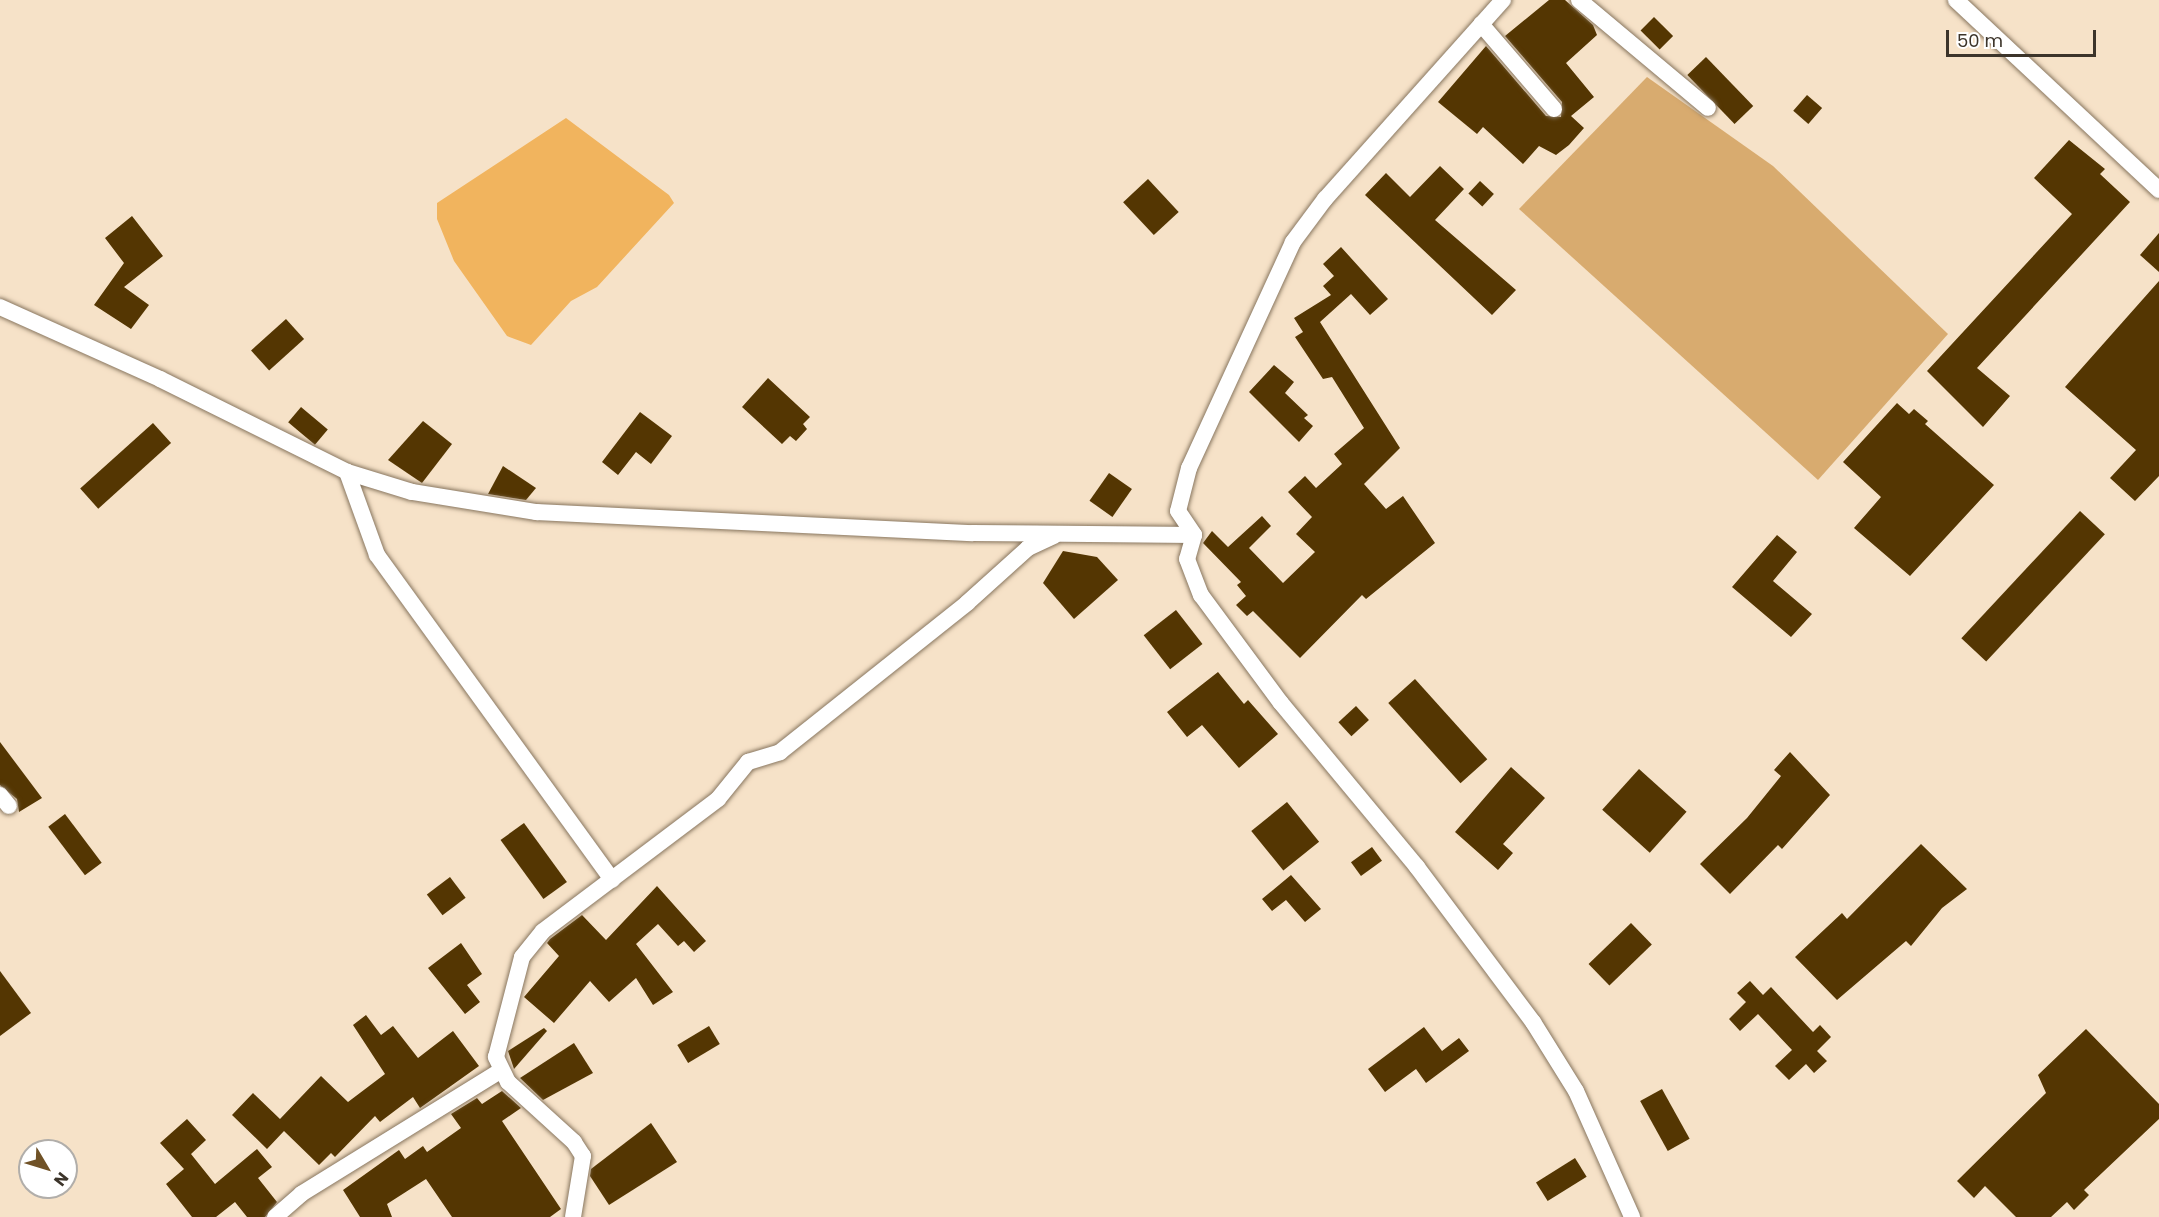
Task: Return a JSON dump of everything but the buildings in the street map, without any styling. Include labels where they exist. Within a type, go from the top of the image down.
[{"type":"street","points":[[1503,0],[1325,199],[1293,242],[1189,468],[1178,511],[1194,535],[1187,559],[1201,595],[1281,703],[1417,867],[1533,1022],[1576,1091],[1632,1217]]},
{"type":"street","points":[[1579,0],[1708,108]]},
{"type":"street","points":[[1956,0],[2159,190]]},
{"type":"street","points":[[1481,24],[1554,109]]},
{"type":"street","points":[[0,307],[160,379],[347,472],[412,492],[536,512],[1058,534],[1194,535]]},
{"type":"street","points":[[347,472],[377,555],[612,880]]},
{"type":"street","points":[[573,1217],[582,1156],[574,1142],[500,1071],[496,1048],[513,1003],[522,957],[543,932],[718,799],[748,762],[780,752],[967,603],[1028,548],[1058,534]]},
{"type":"street","points":[[275,1217],[300,1194],[500,1071]]},
{"type":"shaded area","points":[[1647,77],[1773,166],[1948,334],[1818,480],[1519,209]]},
{"type":"shaded area","points":[[566,118],[669,195],[674,203],[597,287],[571,301],[531,345],[507,336],[454,261],[437,219],[437,203]]}]
